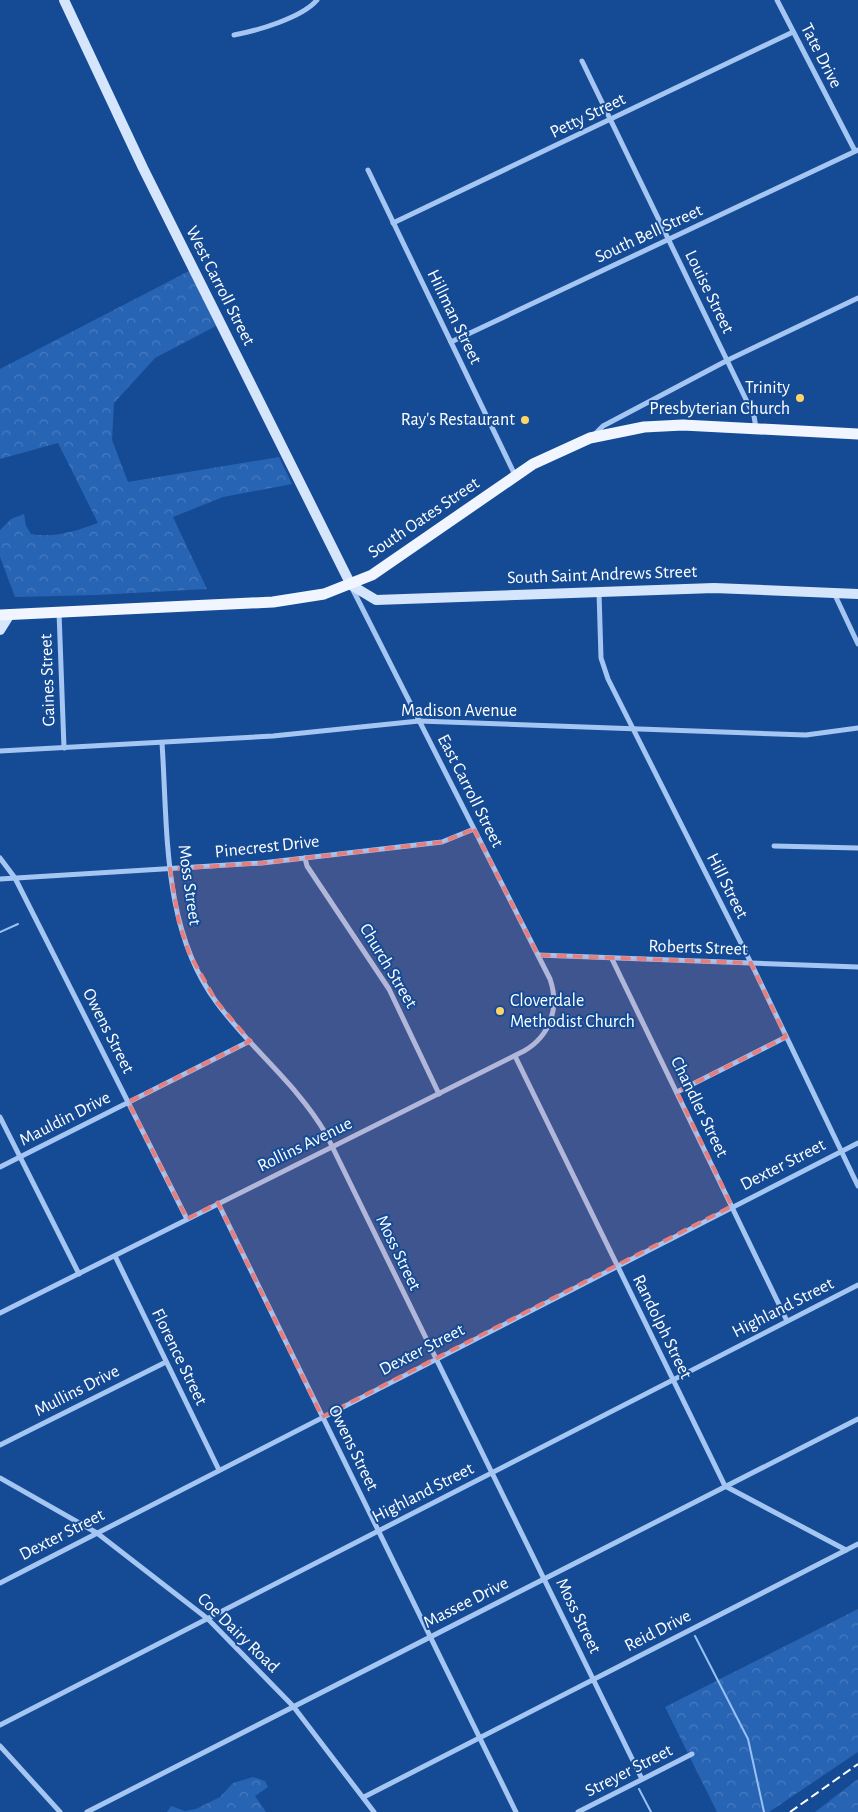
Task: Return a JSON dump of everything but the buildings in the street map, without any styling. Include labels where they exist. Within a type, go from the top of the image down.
[{"type":"main road","name":"South Oates Street","points":[[5,614],[290,601],[351,585],[387,566],[516,476],[548,456],[590,438],[661,425],[858,434]]},
{"type":"street","name":"West Carroll Street","points":[[64,0],[142,168],[351,585]]},
{"type":"street","points":[[234,35],[258,30],[305,10],[317,0]]},
{"type":"street","name":"Tate Drive","points":[[777,0],[857,151]]},
{"type":"street","name":"Petty Street","points":[[393,223],[793,32]]},
{"type":"street","name":"Louise Street","points":[[582,61],[728,360],[754,416],[757,428]]},
{"type":"street","name":"South Bell Street","points":[[451,342],[857,151]]},
{"type":"street","name":"Hillman Street","points":[[368,170],[516,476]]},
{"type":"street","points":[[590,438],[603,426],[728,360],[858,298]]},
{"type":"street","name":"South Saint Andrews Street","points":[[351,585],[376,600],[714,588],[858,594]]},
{"type":"street","name":"East Carroll Street","points":[[351,585],[538,955]]},
{"type":"street","name":"Hill Street","points":[[599,592],[603,668],[751,963],[858,1186]]},
{"type":"street","points":[[834,593],[858,644]]},
{"type":"street","name":"Gaines Street","points":[[59,612],[64,748]]},
{"type":"street","points":[[0,630],[5,614]]},
{"type":"street","name":"Madison Avenue","points":[[0,751],[162,743],[319,732],[419,721],[806,735],[858,728]]},
{"type":"street","name":"Moss Street","points":[[162,743],[170,869],[179,924],[189,953],[216,1001],[309,1107],[331,1148],[642,1779]]},
{"type":"street","name":"Pinecrest Drive","points":[[0,879],[262,864],[442,842],[474,829]]},
{"type":"street","points":[[774,846],[858,848]]},
{"type":"street","name":"Owens Street","points":[[0,858],[16,878],[187,1219]]},
{"type":"street","name":"Church Street","points":[[305,858],[307,866],[389,989],[439,1094]]},
{"type":"street","name":"Roberts Street","points":[[538,955],[858,967]]},
{"type":"street","name":"Rollins Avenue","points":[[0,1314],[218,1203],[515,1056],[536,1042],[546,1030],[552,1016],[554,1001],[552,986],[538,955]]},
{"type":"street","name":"Chandler Street","points":[[612,959],[787,1321]]},
{"type":"street","points":[[677,1092],[786,1036]]},
{"type":"street","name":"Mauldin Drive","points":[[0,1167],[250,1040]]},
{"type":"street","name":"Randolph Street","points":[[515,1056],[725,1486]]},
{"type":"street","points":[[0,1117],[79,1274]]},
{"type":"street","name":"Dexter Street","points":[[0,1583],[858,1143]]},
{"type":"street","name":"Owens Street","points":[[218,1203],[516,1812]]},
{"type":"street","name":"Florence Street","points":[[115,1256],[219,1470]]},
{"type":"street","name":"Highland Street","points":[[0,1725],[858,1285]]},
{"type":"street","name":"Mullins Drive","points":[[0,1445],[166,1362]]},
{"type":"street","name":"Massee Drive","points":[[87,1812],[858,1419]]},
{"type":"street","name":"Coe Dairy Road","points":[[0,1478],[97,1533],[208,1619],[293,1706],[374,1812]]},
{"type":"street","points":[[725,1486],[846,1550]]},
{"type":"street","name":"Reid Drive","points":[[364,1797],[858,1544]]},
{"type":"street","points":[[0,1746],[60,1812]]},
{"type":"street","name":"Streyer Street","points":[[578,1812],[692,1754]]},
{"type":"highlighted area","points":[[474,829],[538,955],[751,963],[786,1037],[677,1092],[732,1206],[322,1417],[218,1203],[187,1219],[128,1102],[250,1041],[216,1001],[189,953],[179,923],[170,869],[262,863],[442,842]]},
{"type":"green space","points":[[189,271],[216,326],[155,358],[114,403],[112,440],[128,482],[279,457],[292,484],[223,497],[173,517],[207,589],[15,597],[0,557],[0,530],[11,519],[24,514],[26,526],[31,534],[40,535],[65,533],[98,523],[58,443],[0,459],[0,369]]},
{"type":"green space","points":[[858,1609],[858,1752],[769,1812],[717,1812],[665,1707]]},
{"type":"green space","points":[[253,1777],[265,1781],[268,1787],[255,1796],[266,1812],[167,1812],[171,1806],[185,1811],[196,1809],[220,1797],[233,1783]]},
{"type":"green space","points":[[858,1779],[858,1812],[815,1812]]},
{"type":"waterway","points":[[0,932],[18,924]]},
{"type":"waterway","points":[[695,1636],[748,1739],[764,1812]]},
{"type":"waterway","points":[[639,1789],[651,1812]]},
{"type":"railway","points":[[790,1812],[858,1764]]},
{"type":"place","name":"Trinity Presbyterian Church","points":[[800,398]]},
{"type":"place","name":"Ray's Restaurant","points":[[525,420]]},
{"type":"place","name":"Cloverdale Methodist Church","points":[[500,1011]]}]
